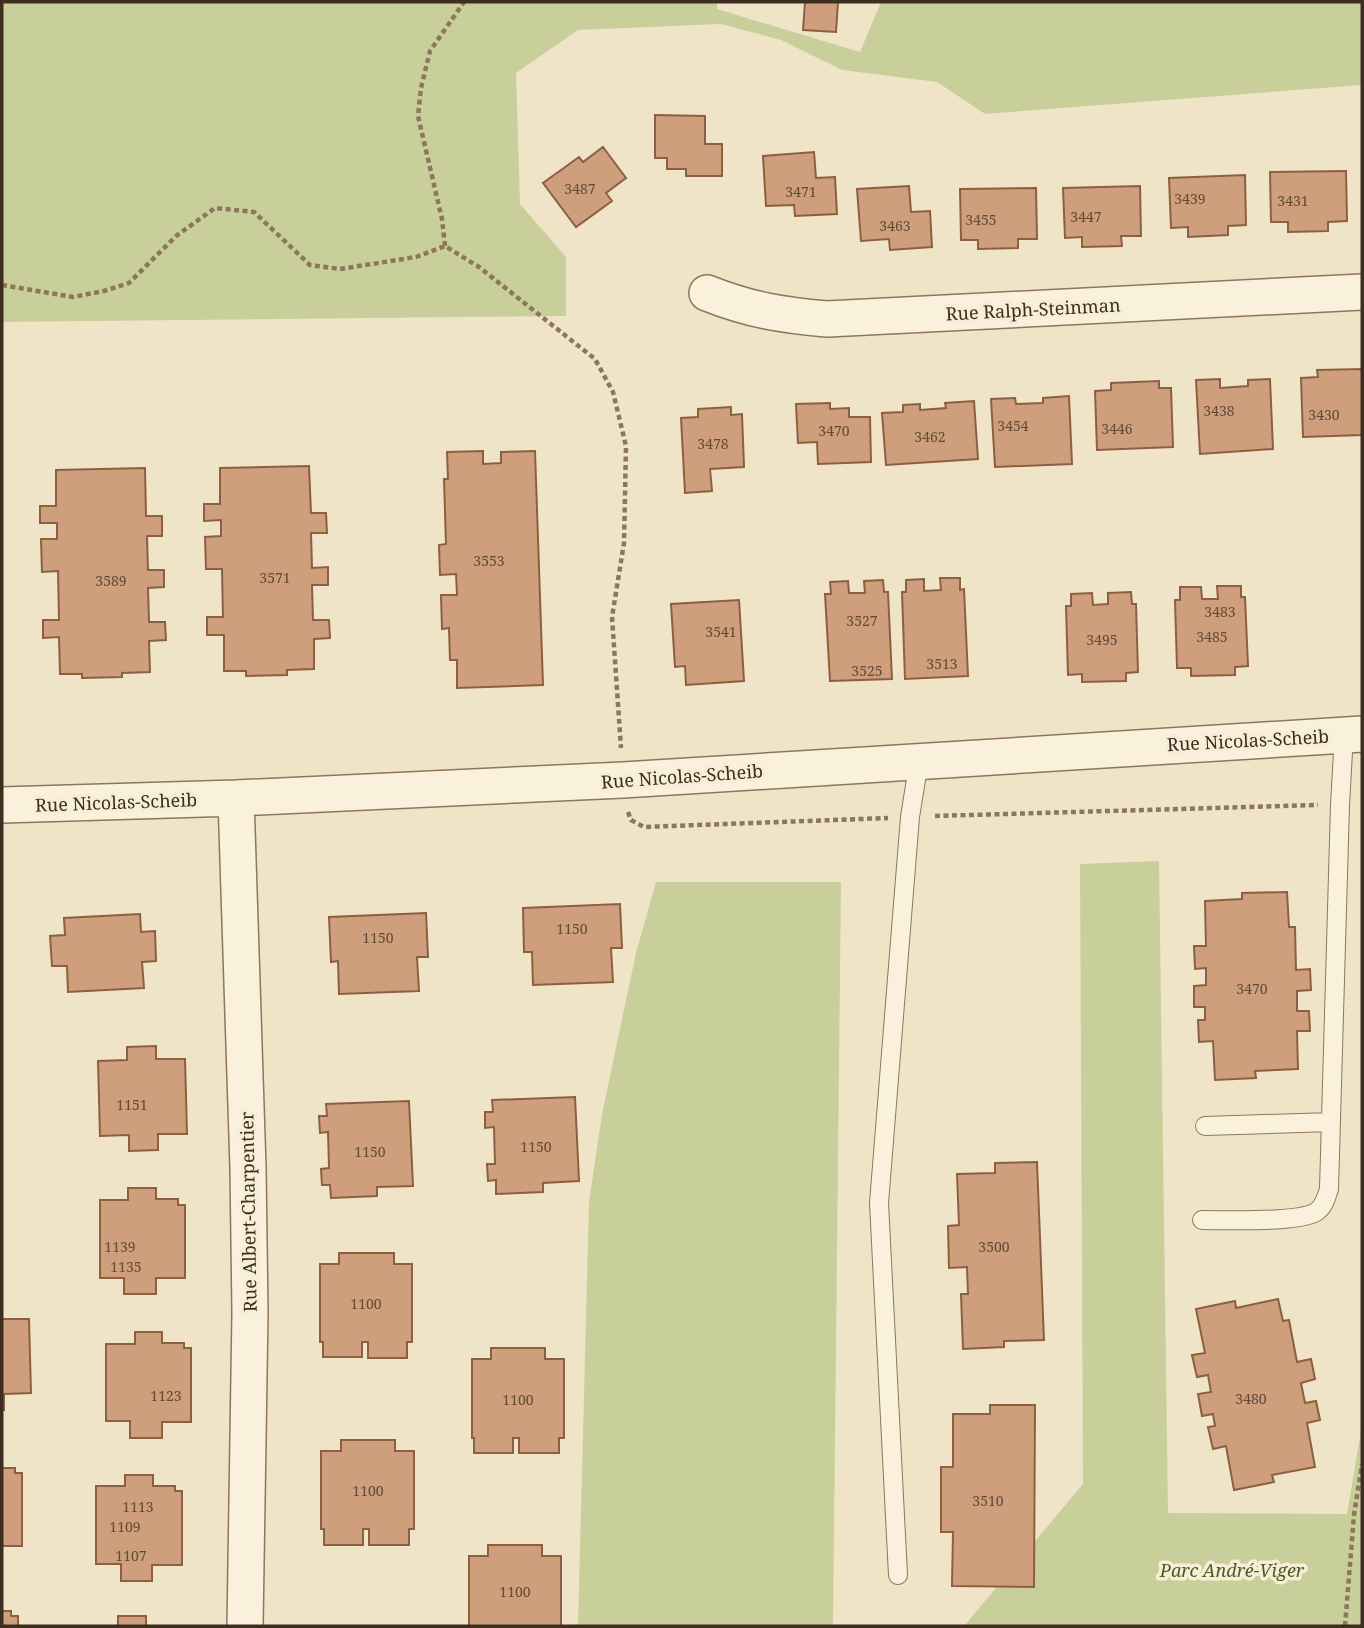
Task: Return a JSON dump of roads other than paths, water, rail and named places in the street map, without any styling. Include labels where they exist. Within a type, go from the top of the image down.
[{"type":"street","name":"Rue Ralph-Steinman","points":[[707,293],[771,314],[827,319],[1362,292]]},
{"type":"street","name":"Rue Nicolas-Scheib","points":[[2,805],[236,798],[623,780],[1353,734]]},
{"type":"street","name":"Rue Albert-Charpentier","points":[[236,798],[250,1313],[245,1626]]},
{"type":"lane","points":[[1202,1220],[1297,1218],[1315,1213],[1324,1203],[1329,1189],[1340,805],[1353,734]]},
{"type":"lane","points":[[898,1575],[879,1203],[911,817],[919,761]]},
{"type":"lane","points":[[1205,1126],[1331,1122]]},
{"type":"park label","name":"Parc André-Viger","points":[[1232,1570]]}]
